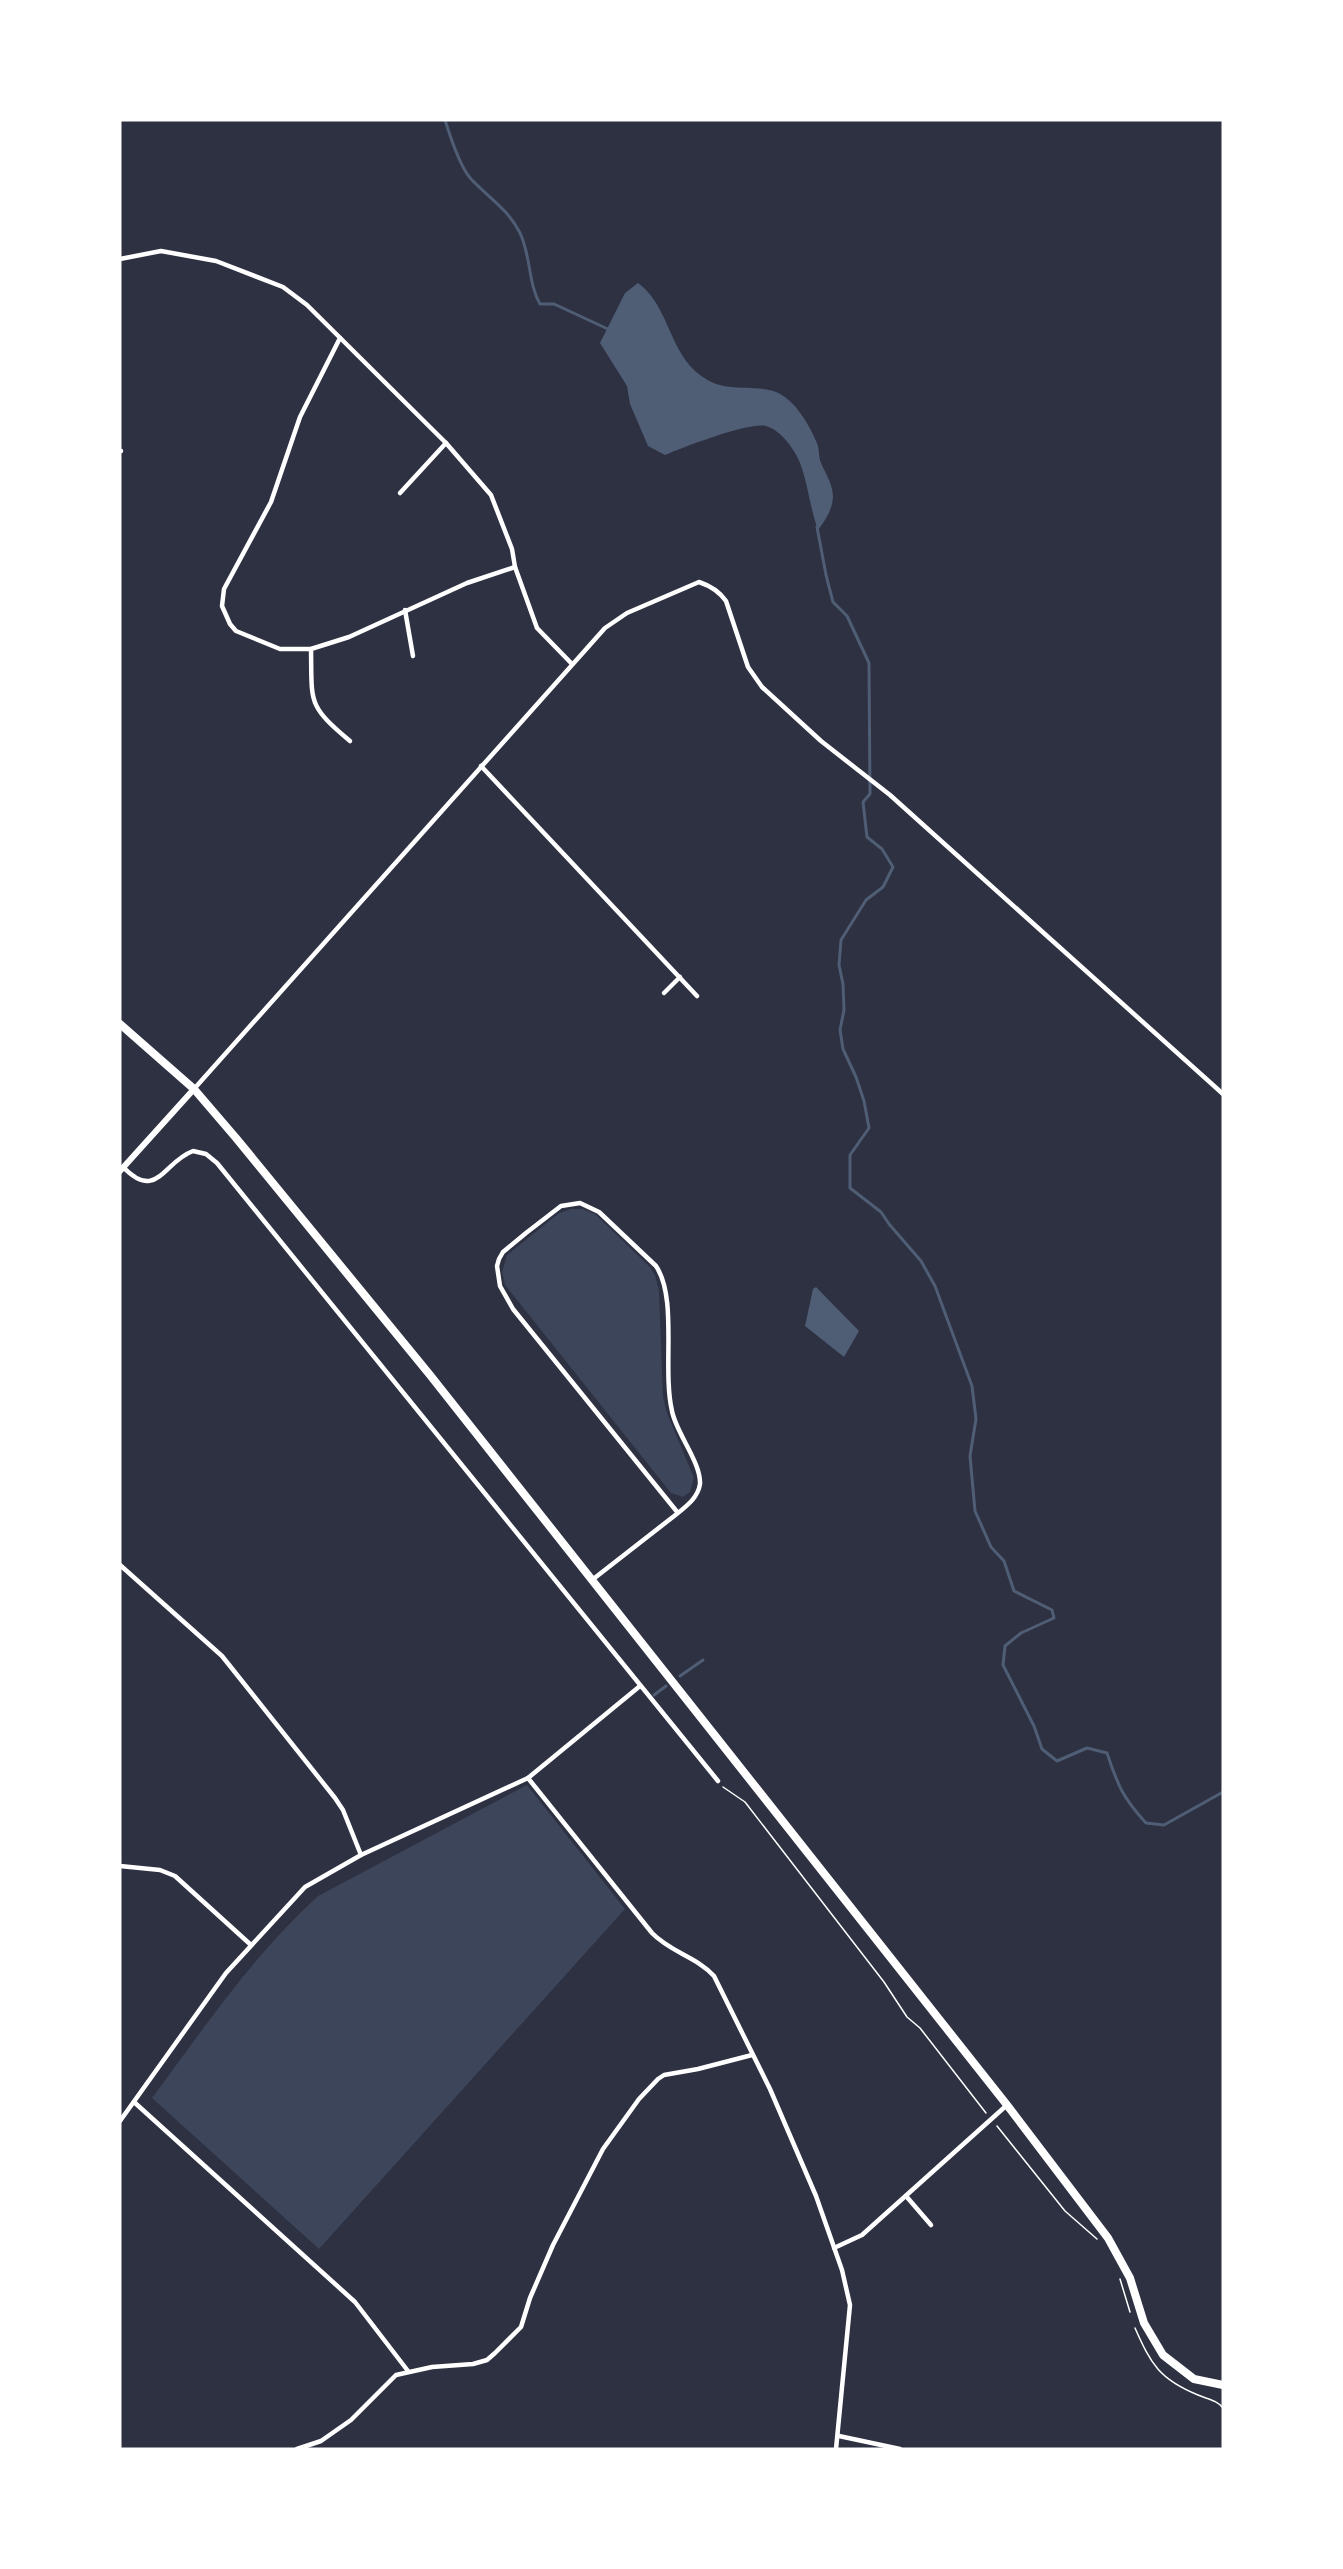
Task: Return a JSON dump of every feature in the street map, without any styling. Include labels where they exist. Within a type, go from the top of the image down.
[{"type":"main road","points":[[120,1024],[194,1089],[430,1376],[1007,2105],[1108,2238],[1130,2278],[1144,2323],[1163,2355],[1194,2379],[1223,2385]]},
{"type":"street","points":[[120,259],[161,251],[216,261],[283,287],[307,305],[446,443],[491,495],[512,549],[515,567],[537,628],[572,664]]},
{"type":"street","points":[[340,338],[300,417],[271,502],[224,590],[222,601],[225,617],[236,631],[280,649],[311,649],[349,637],[467,583],[515,567]]},
{"type":"street","points":[[400,493],[446,443]]},
{"type":"street","points":[[718,1781],[217,1163],[203,1153],[193,1151],[177,1159],[164,1175],[147,1182],[135,1179],[122,1169],[605,628],[627,614],[699,582],[709,585],[726,601],[748,668],[762,687],[821,741],[890,795],[1223,1094]]},
{"type":"street","points":[[405,610],[413,656]]},
{"type":"street","points":[[311,649],[312,699],[322,717],[350,741]]},
{"type":"street","points":[[481,766],[697,996]]},
{"type":"street","points":[[664,993],[680,977]]},
{"type":"street","points":[[592,1580],[678,1513],[694,1498],[700,1484],[699,1475],[672,1412],[666,1365],[668,1294],[662,1276],[656,1266],[599,1212],[580,1203],[561,1206],[503,1252],[497,1266],[500,1286],[513,1309],[678,1513]]},
{"type":"street","points":[[120,1565],[222,1656],[339,1804],[361,1856]]},
{"type":"street","points":[[120,2121],[226,1973],[313,1881],[361,1856],[528,1778],[640,1686]]},
{"type":"street","points":[[528,1778],[652,1933],[669,1948],[707,1968],[714,1976],[770,2089],[816,2196],[850,2305],[836,2449]]},
{"type":"street","points":[[120,1866],[160,1870],[175,1876],[251,1945]]},
{"type":"street","points":[[297,2449],[321,2441],[345,2425],[396,2375],[408,2371],[473,2364],[487,2360],[521,2327],[530,2298],[553,2245],[603,2149],[639,2099],[658,2079],[752,2055]]},
{"type":"street","points":[[134,2102],[354,2302],[408,2371]]},
{"type":"street","points":[[834,2248],[862,2235],[1007,2105]]},
{"type":"street","points":[[906,2196],[931,2224]]},
{"type":"street","points":[[839,2436],[900,2449]]},
{"type":"path","points":[[718,1781],[728,1792],[745,1802],[884,1982],[907,2016],[920,2028],[1065,2211],[1100,2242]]},
{"type":"path","points":[[1119,2276],[1132,2318]]},
{"type":"path","points":[[1136,2329],[1150,2361],[1158,2371],[1187,2390],[1215,2401],[1223,2408]]},
{"type":"shaded area","points":[[638,283],[655,302],[679,349],[694,370],[705,378],[725,386],[776,392],[789,400],[800,413],[817,444],[820,460],[833,493],[830,511],[818,530],[798,458],[787,441],[772,428],[758,426],[746,428],[716,436],[665,455],[648,446],[630,404],[627,386],[600,343],[625,293]]},
{"type":"shaded area","points":[[571,1209],[583,1209],[595,1214],[649,1266],[655,1275],[659,1291],[663,1397],[667,1413],[694,1478],[690,1492],[683,1497],[671,1493],[505,1285],[502,1272],[507,1255],[559,1213]]},
{"type":"shaded area","points":[[816,1287],[859,1331],[844,1357],[805,1326],[813,1289]]},
{"type":"shaded area","points":[[527,1785],[625,1909],[319,2249],[152,2098],[251,1967],[318,1896]]},
{"type":"waterway","points":[[445,120],[467,174],[504,210],[520,233],[533,287],[540,304],[554,304],[610,330]]},
{"type":"waterway","points":[[817,527],[833,602],[847,616],[869,663],[870,794],[863,802],[867,837],[882,849],[893,867],[883,887],[866,900],[841,940],[839,965],[843,984],[844,1010],[840,1030],[843,1049],[864,1101],[869,1128],[850,1155],[850,1188],[881,1212],[921,1261],[935,1286],[972,1386],[976,1419],[970,1456],[975,1511],[991,1547],[1004,1561],[1014,1591],[1052,1610],[1054,1618],[1021,1633],[1005,1646],[1003,1665],[1034,1726],[1042,1749],[1057,1761],[1087,1748],[1107,1753],[1122,1791],[1146,1823],[1164,1825],[1223,1792]]},
{"type":"waterway","points":[[680,1676],[703,1660]]},
{"type":"waterway","points":[[654,1695],[666,1686]]}]
